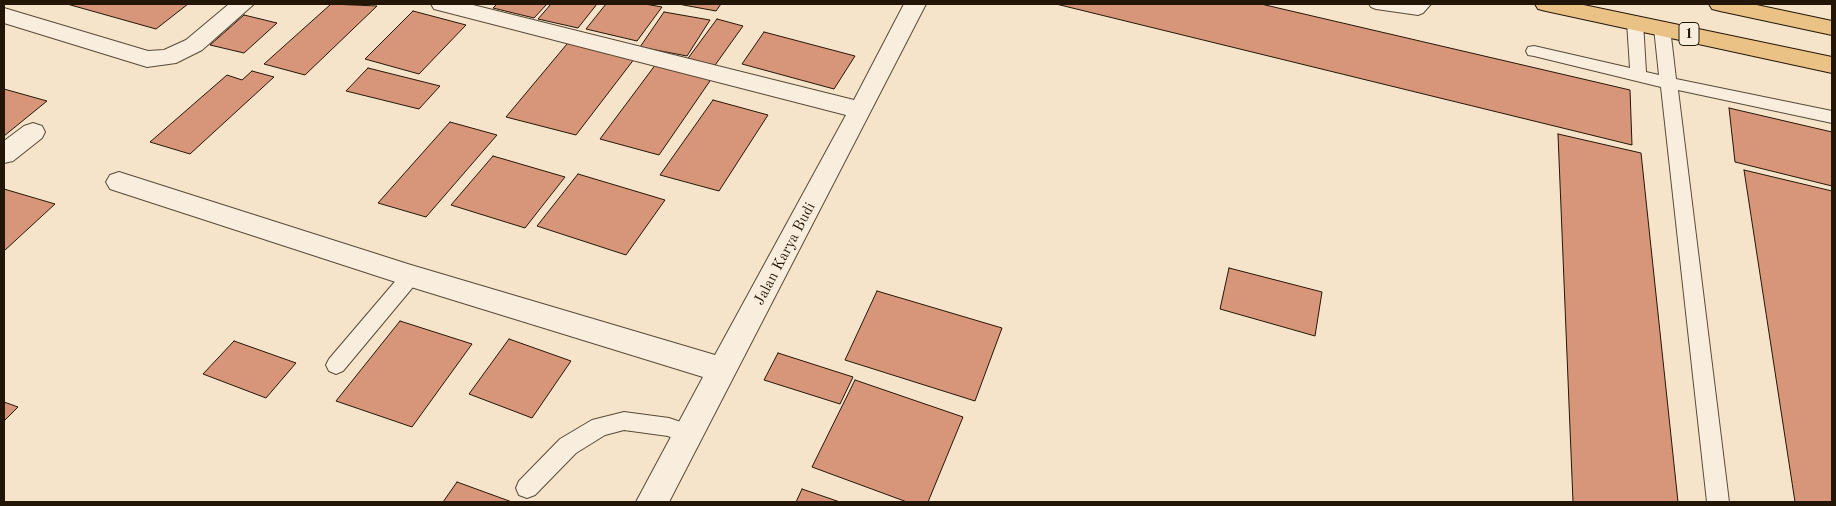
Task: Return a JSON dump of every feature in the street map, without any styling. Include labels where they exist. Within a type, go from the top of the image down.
[{"type":"highway","name":"1","points":[[1546,4],[1832,65]]},
{"type":"highway","points":[[1720,4],[1832,28]]},
{"type":"street","points":[[4,14],[147,60],[168,57],[194,45],[243,4]]},
{"type":"street","points":[[442,4],[861,110]]},
{"type":"street","name":"Jalan Karya Budi","points":[[652,502],[861,110],[915,4]]},
{"type":"street","points":[[4,154],[33,132]]},
{"type":"street","points":[[119,182],[411,276],[723,370]]},
{"type":"lane","points":[[1376,4],[1401,10],[1418,10],[1423,4]]},
{"type":"lane","points":[[1635,22],[1638,74]]},
{"type":"lane","points":[[1662,28],[1718,502]]},
{"type":"lane","points":[[1534,51],[1670,83],[1832,117]]},
{"type":"lane","points":[[336,365],[411,276]]},
{"type":"lane","points":[[527,488],[568,446],[600,427],[624,421],[669,427],[687,434]]},
{"type":"building","points":[[67,4],[188,4],[156,29]]},
{"type":"building","points":[[331,4],[377,6],[305,75],[264,64]]},
{"type":"building","points":[[497,4],[547,4],[534,18],[493,8]]},
{"type":"building","points":[[551,4],[597,4],[578,28],[538,19]]},
{"type":"building","points":[[606,4],[645,4],[662,7],[637,41],[586,29]]},
{"type":"building","points":[[678,4],[721,4],[716,11]]},
{"type":"building","points":[[1056,4],[1261,4],[1630,90],[1632,145]]},
{"type":"building","points":[[413,11],[466,25],[419,74],[365,59]]},
{"type":"building","points":[[664,12],[710,20],[687,56],[640,47]]},
{"type":"building","points":[[244,15],[277,23],[244,53],[210,45]]},
{"type":"building","points":[[717,19],[743,26],[713,68],[686,61]]},
{"type":"building","points":[[764,32],[855,56],[834,89],[742,64]]},
{"type":"building","points":[[572,38],[638,54],[576,135],[506,117]]},
{"type":"building","points":[[656,64],[712,78],[659,155],[600,139]]},
{"type":"building","points":[[368,68],[440,86],[419,109],[346,91]]},
{"type":"building","points":[[252,71],[274,77],[190,154],[150,142],[227,75],[242,80]]},
{"type":"building","points":[[4,89],[47,101],[4,136]]},
{"type":"building","points":[[713,100],[768,115],[719,191],[660,175]]},
{"type":"building","points":[[1729,108],[1832,132],[1832,186],[1735,162]]},
{"type":"building","points":[[450,122],[497,135],[426,217],[378,203]]},
{"type":"building","points":[[1558,134],[1641,153],[1678,502],[1573,502]]},
{"type":"building","points":[[493,156],[565,177],[525,228],[451,205]]},
{"type":"building","points":[[1744,170],[1832,191],[1832,502],[1795,502]]},
{"type":"building","points":[[578,174],[665,200],[626,255],[537,226]]},
{"type":"building","points":[[4,189],[55,204],[4,251]]},
{"type":"building","points":[[1229,268],[1322,292],[1315,336],[1220,309]]},
{"type":"building","points":[[877,291],[1002,328],[975,401],[845,360]]},
{"type":"building","points":[[400,321],[472,344],[412,427],[336,401]]},
{"type":"building","points":[[509,339],[571,361],[532,418],[469,394]]},
{"type":"building","points":[[234,341],[296,363],[266,398],[203,374]]},
{"type":"building","points":[[778,353],[853,377],[840,404],[764,380]]},
{"type":"building","points":[[855,380],[963,417],[928,502],[907,502],[812,467]]},
{"type":"building","points":[[4,402],[18,407],[4,421]]},
{"type":"building","points":[[457,482],[512,502],[443,502]]},
{"type":"building","points":[[802,489],[840,502],[796,502]]}]
